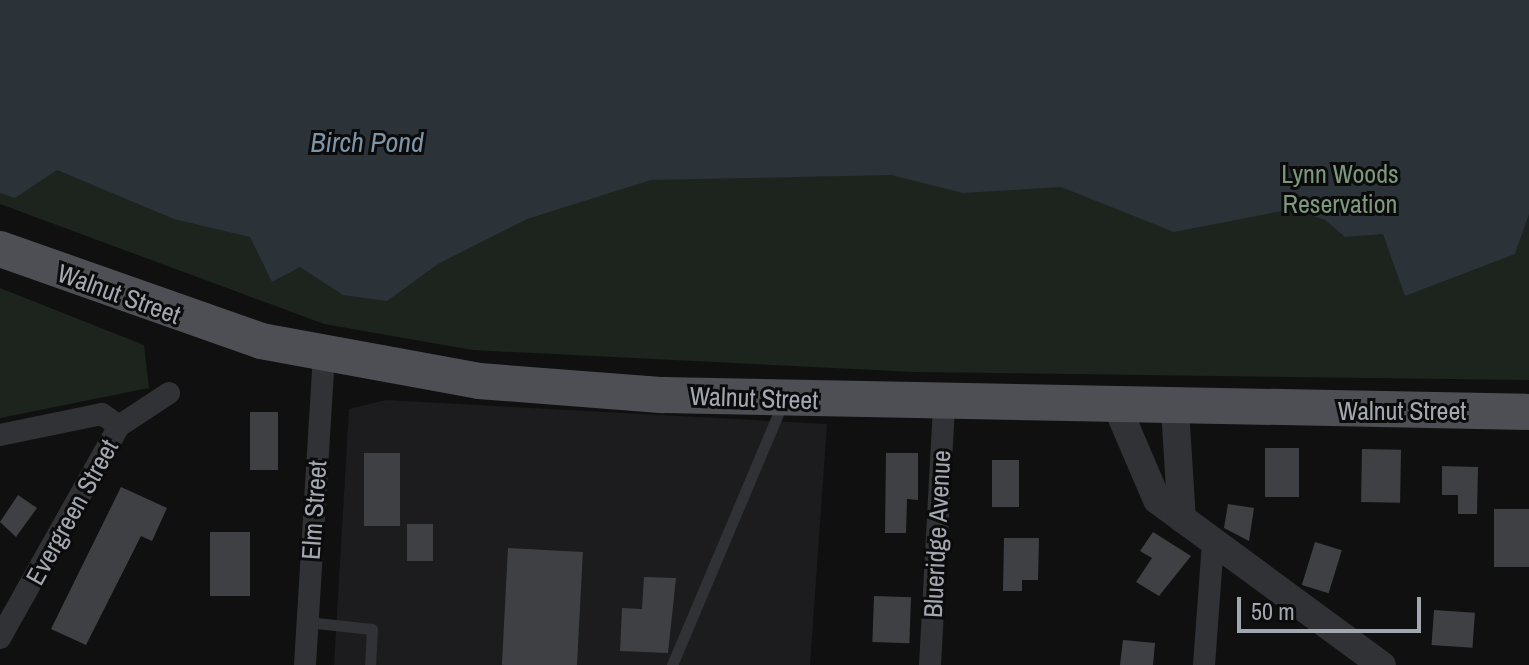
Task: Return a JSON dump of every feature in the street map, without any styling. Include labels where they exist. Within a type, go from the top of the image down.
[{"type":"main road","name":"Walnut Street","points":[[0,249],[202,323],[324,355],[505,383],[785,398],[1118,409],[1529,412]]},
{"type":"street","name":"Elm Street","points":[[301,659],[307,622],[324,355]]},
{"type":"street","points":[[0,435],[102,414],[119,426],[169,393]]},
{"type":"street","name":"Blueridge Avenue","points":[[930,665],[944,403]]},
{"type":"street","points":[[1118,409],[1157,500],[1382,665]]},
{"type":"street","points":[[1175,409],[1182,519]]},
{"type":"street","name":"Evergreen Street","points":[[0,638],[119,426]]},
{"type":"street","points":[[1204,665],[1213,541]]},
{"type":"lane","points":[[672,665],[785,398]]},
{"type":"lane","points":[[307,622],[372,629],[370,665]]},
{"type":"shaded area","points":[[386,400],[827,424],[810,665],[334,665],[349,409]]},
{"type":"green space","name":"Birch Pond","points":[[0,0],[1529,0],[1529,380],[915,372],[472,350],[324,324],[0,204]]},
{"type":"green space","points":[[0,288],[144,345],[149,388],[0,418]]},
{"type":"water","name":"Birch Pond","points":[[0,0],[1529,0],[1529,214],[1515,254],[1405,296],[1383,234],[1345,237],[1325,220],[1292,209],[1174,232],[1061,187],[963,193],[891,175],[651,180],[527,219],[438,264],[387,301],[343,295],[300,267],[272,282],[250,237],[174,219],[57,170],[15,198],[0,193]]},
{"type":"building","points":[[250,412],[278,412],[278,470],[250,470]]},
{"type":"building","points":[[1265,448],[1299,448],[1299,497],[1265,497]]},
{"type":"building","points":[[1362,449],[1401,450],[1400,503],[1361,502]]},
{"type":"building","points":[[364,453],[400,453],[400,526],[364,526]]},
{"type":"building","points":[[886,453],[918,453],[918,500],[907,499],[906,533],[885,533]]},
{"type":"building","points":[[992,460],[1019,460],[1019,507],[992,507]]},
{"type":"building","points":[[1442,466],[1478,467],[1477,514],[1458,514],[1458,495],[1442,495]]},
{"type":"building","points":[[121,487],[167,508],[152,541],[141,536],[86,645],[51,629]]},
{"type":"building","points":[[18,495],[37,508],[16,537],[0,522]]},
{"type":"building","points":[[1228,504],[1254,508],[1249,541],[1224,528]]},
{"type":"building","points":[[1494,509],[1529,509],[1529,567],[1494,567]]},
{"type":"building","points":[[407,524],[433,524],[433,561],[407,561]]},
{"type":"building","points":[[210,532],[250,532],[250,596],[210,596]]},
{"type":"building","points":[[1153,532],[1191,556],[1159,596],[1136,582],[1152,558],[1140,551]]},
{"type":"building","points":[[1004,538],[1039,538],[1038,580],[1022,580],[1022,591],[1003,591]]},
{"type":"building","points":[[1315,542],[1342,550],[1329,593],[1302,585]]},
{"type":"building","points":[[508,548],[583,552],[577,665],[502,665]]},
{"type":"building","points":[[644,577],[676,578],[668,653],[620,651],[622,608],[642,609]]},
{"type":"building","points":[[874,596],[911,597],[909,643],[872,642]]},
{"type":"building","points":[[1434,610],[1475,613],[1472,648],[1432,645]]},
{"type":"building","points":[[1123,640],[1155,643],[1153,665],[1120,665]]},
{"type":"park label","name":"Lynn Woods Reservation","points":[[1340,189]]}]
